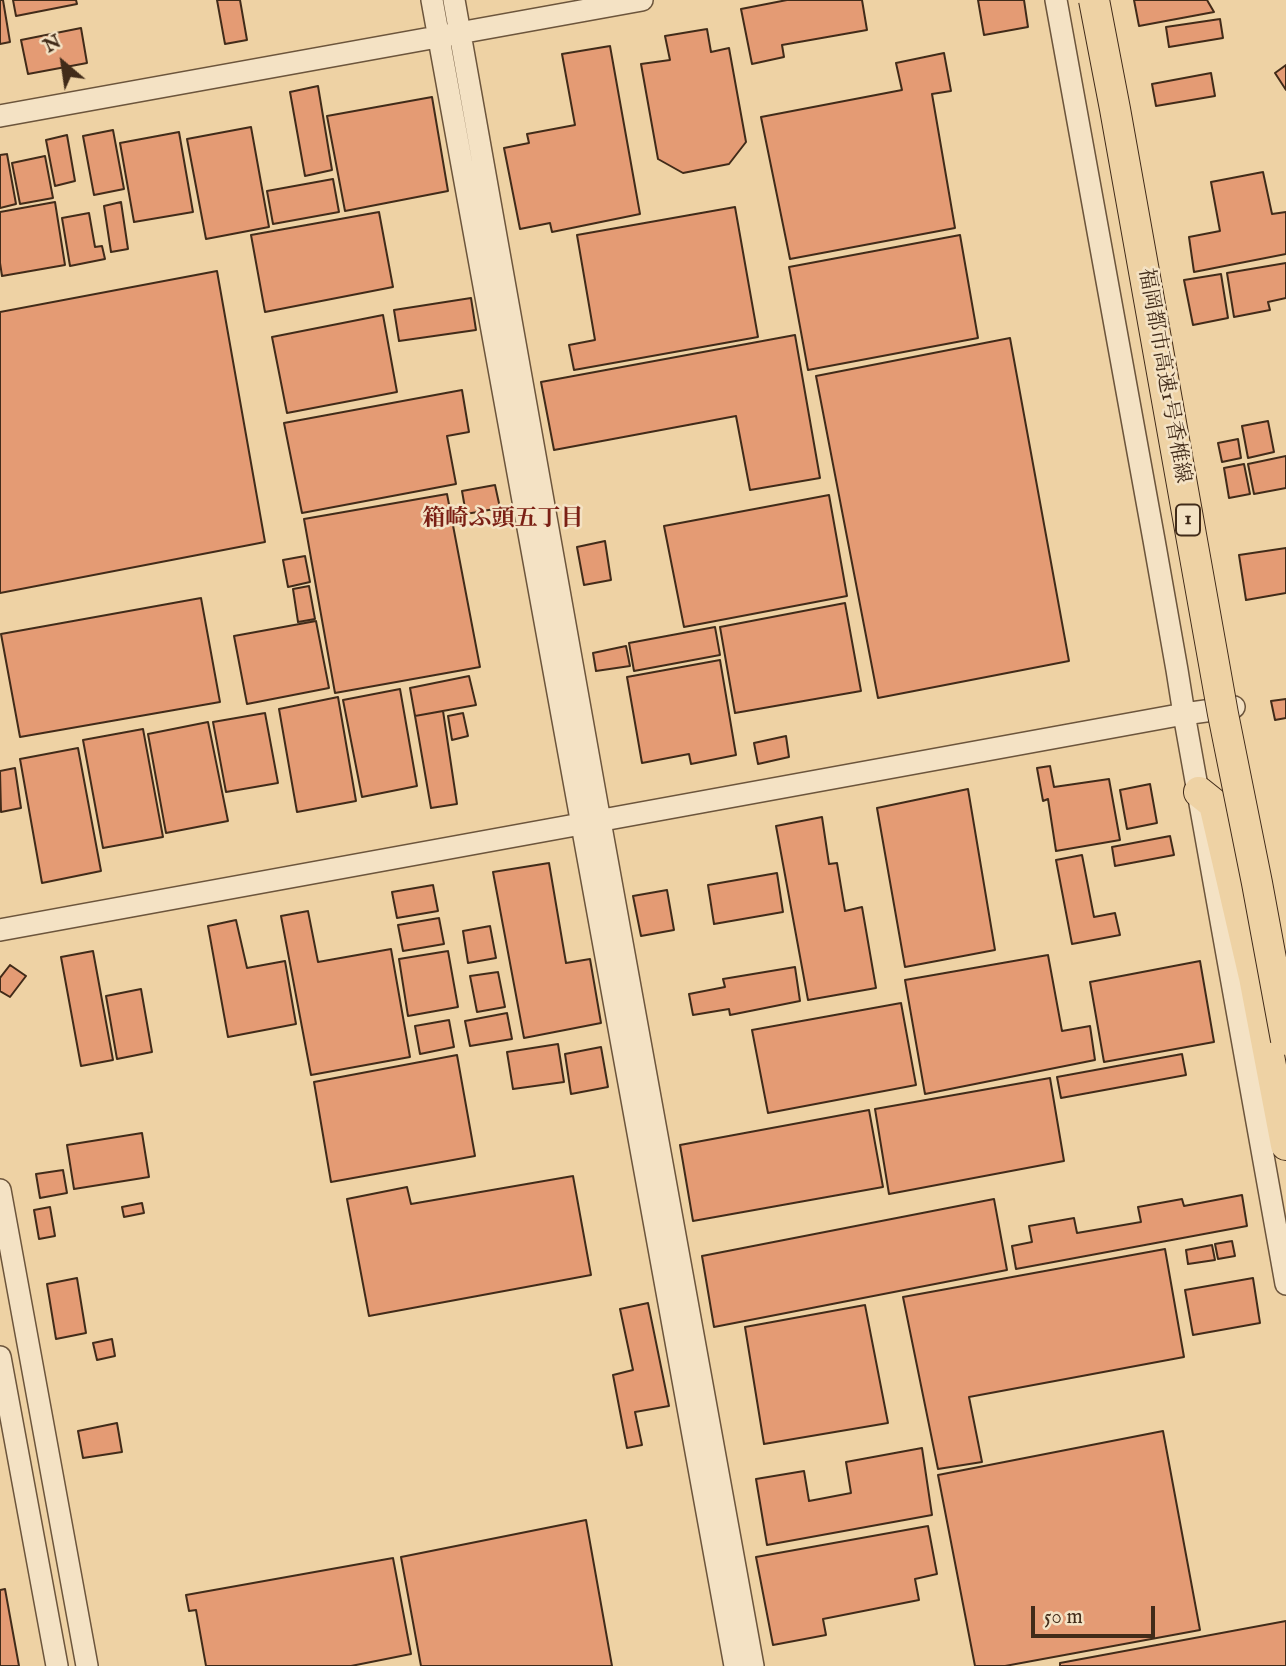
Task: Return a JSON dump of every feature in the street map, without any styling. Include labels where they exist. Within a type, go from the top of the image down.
[{"type":"highway","name":"福岡都市高速1号香椎線","points":[[1094,0],[1223,714],[1286,1040]]},
{"type":"highway","name":"福岡都市高速1号香椎線","points":[[1102,0],[1217,644],[1286,1002]]},
{"type":"highway","points":[[1199,792],[1214,804],[1254,977],[1286,1145]]},
{"type":"street","points":[[432,0],[753,1666]]},
{"type":"street","points":[[454,0],[735,1666]]},
{"type":"street","points":[[0,116],[642,0]]},
{"type":"street","points":[[1056,0],[1286,1284]]},
{"type":"street","points":[[1102,0],[1236,707],[1286,1002]]},
{"type":"street","points":[[0,929],[1184,714],[1236,707]]},
{"type":"street","points":[[0,1190],[87,1666]]},
{"type":"street","points":[[0,1357],[57,1666]]},
{"type":"building","points":[[0,0],[3,0],[10,42],[0,44]]},
{"type":"building","points":[[13,0],[76,0],[77,4],[16,16]]},
{"type":"building","points":[[217,0],[240,0],[247,40],[225,44]]},
{"type":"building","points":[[787,0],[862,0],[867,30],[782,45],[784,57],[752,64],[741,9]]},
{"type":"building","points":[[978,0],[1024,0],[1028,27],[984,35]]},
{"type":"building","points":[[1134,0],[1207,0],[1214,12],[1139,26]]},
{"type":"building","points":[[1220,19],[1223,38],[1169,47],[1166,27]]},
{"type":"building","points":[[81,28],[87,63],[28,74],[21,40]]},
{"type":"building","points":[[707,29],[711,52],[729,48],[746,142],[729,164],[683,173],[658,159],[641,64],[670,60],[665,36]]},
{"type":"building","points":[[610,46],[640,214],[552,232],[550,223],[520,229],[504,148],[529,143],[527,134],[575,125],[562,54]]},
{"type":"building","points":[[944,53],[951,91],[932,94],[955,228],[790,259],[761,117],[902,90],[896,63]]},
{"type":"building","points":[[1286,65],[1286,90],[1275,73]]},
{"type":"building","points":[[1211,73],[1215,96],[1156,106],[1152,84]]},
{"type":"building","points":[[318,86],[332,170],[305,176],[290,92]]},
{"type":"building","points":[[432,97],[448,191],[345,211],[327,116]]},
{"type":"building","points":[[251,127],[269,227],[206,239],[187,139]]},
{"type":"building","points":[[113,130],[124,189],[94,195],[83,136]]},
{"type":"building","points":[[179,132],[193,212],[134,222],[120,143]]},
{"type":"building","points":[[67,135],[75,181],[55,186],[46,140]]},
{"type":"building","points":[[7,154],[16,204],[0,208],[0,155]]},
{"type":"building","points":[[45,156],[53,198],[20,204],[12,163]]},
{"type":"building","points":[[1263,172],[1272,214],[1286,212],[1286,254],[1194,272],[1189,237],[1220,231],[1211,182]]},
{"type":"building","points":[[333,179],[339,212],[273,224],[267,191]]},
{"type":"building","points":[[55,202],[65,265],[2,276],[0,212]]},
{"type":"building","points":[[121,202],[128,249],[111,252],[104,206]]},
{"type":"building","points":[[735,207],[758,337],[574,370],[569,345],[595,340],[577,235]]},
{"type":"building","points":[[379,212],[393,287],[265,312],[251,235]]},
{"type":"building","points":[[89,213],[95,247],[102,246],[105,259],[70,266],[62,218]]},
{"type":"building","points":[[960,235],[978,338],[808,370],[789,267]]},
{"type":"building","points":[[1286,263],[1286,298],[1268,302],[1270,310],[1234,317],[1227,273]]},
{"type":"building","points":[[217,271],[265,542],[0,593],[0,312]]},
{"type":"building","points":[[1221,274],[1228,318],[1193,325],[1184,280]]},
{"type":"building","points":[[471,298],[476,330],[399,341],[394,310]]},
{"type":"building","points":[[383,315],[397,392],[287,413],[272,337]]},
{"type":"building","points":[[795,335],[820,478],[750,490],[736,416],[554,450],[541,382]]},
{"type":"building","points":[[1010,338],[1069,661],[878,698],[816,376]]},
{"type":"building","points":[[462,390],[469,432],[447,436],[456,484],[302,513],[284,423]]},
{"type":"building","points":[[1268,421],[1274,452],[1248,458],[1242,426]]},
{"type":"building","points":[[1238,439],[1241,458],[1222,462],[1218,443]]},
{"type":"building","points":[[1286,456],[1286,488],[1254,494],[1248,464]]},
{"type":"building","points":[[1244,464],[1250,494],[1229,498],[1224,468]]},
{"type":"building","points":[[495,485],[500,508],[466,514],[462,491]]},
{"type":"building","points":[[447,494],[480,667],[335,693],[304,519]]},
{"type":"building","points":[[829,495],[847,596],[684,627],[664,526]]},
{"type":"building","points":[[605,541],[611,580],[584,585],[577,547]]},
{"type":"building","points":[[1286,548],[1286,593],[1246,600],[1239,555]]},
{"type":"building","points":[[305,556],[310,582],[288,587],[283,560]]},
{"type":"building","points":[[309,586],[315,619],[298,622],[293,589]]},
{"type":"building","points":[[201,598],[220,702],[20,737],[1,634]]},
{"type":"building","points":[[845,603],[861,691],[735,713],[720,627]]},
{"type":"building","points":[[316,621],[329,688],[247,704],[234,636]]},
{"type":"building","points":[[715,627],[720,655],[634,671],[629,643]]},
{"type":"building","points":[[626,646],[630,666],[596,671],[593,653]]},
{"type":"building","points":[[720,660],[736,755],[691,764],[689,754],[642,763],[627,677]]},
{"type":"building","points":[[469,676],[476,705],[415,716],[410,688]]},
{"type":"building","points":[[400,689],[417,786],[362,797],[343,700]]},
{"type":"building","points":[[338,697],[356,801],[297,812],[279,709]]},
{"type":"building","points":[[1286,699],[1286,718],[1275,720],[1271,701]]},
{"type":"building","points":[[443,711],[457,804],[431,808],[415,716]]},
{"type":"building","points":[[265,713],[278,783],[226,792],[213,722]]},
{"type":"building","points":[[463,713],[468,736],[452,740],[448,716]]},
{"type":"building","points":[[208,722],[228,821],[166,833],[148,734]]},
{"type":"building","points":[[143,729],[163,837],[103,848],[83,740]]},
{"type":"building","points":[[786,736],[789,757],[758,764],[754,743]]},
{"type":"building","points":[[78,748],[101,871],[42,883],[20,759]]},
{"type":"building","points":[[1050,766],[1054,787],[1109,779],[1120,840],[1056,851],[1048,799],[1043,801],[1037,768]]},
{"type":"building","points":[[15,768],[21,808],[1,812],[0,771]]},
{"type":"building","points":[[1150,784],[1157,823],[1127,829],[1120,790]]},
{"type":"building","points":[[968,789],[995,950],[905,967],[877,808]]},
{"type":"building","points":[[822,817],[829,864],[837,863],[845,911],[862,907],[876,988],[808,1000],[776,826]]},
{"type":"building","points":[[1170,836],[1174,855],[1115,866],[1112,847]]},
{"type":"building","points":[[1082,855],[1094,917],[1115,913],[1120,935],[1072,944],[1056,860]]},
{"type":"building","points":[[549,863],[566,963],[590,959],[601,1023],[524,1038],[493,872]]},
{"type":"building","points":[[777,873],[783,912],[714,924],[708,885]]},
{"type":"building","points":[[433,885],[438,911],[397,918],[392,892]]},
{"type":"building","points":[[667,890],[674,930],[641,936],[633,896]]},
{"type":"building","points":[[308,911],[318,962],[391,949],[410,1057],[311,1075],[281,916]]},
{"type":"building","points":[[439,918],[444,944],[403,951],[398,925]]},
{"type":"building","points":[[236,920],[247,968],[285,961],[296,1024],[228,1037],[208,926]]},
{"type":"building","points":[[490,926],[496,958],[468,963],[463,931]]},
{"type":"building","points":[[93,951],[113,1060],[81,1066],[61,957]]},
{"type":"building","points":[[448,951],[458,1007],[408,1016],[399,959]]},
{"type":"building","points":[[1048,955],[1062,1031],[1090,1026],[1095,1060],[925,1094],[905,980]]},
{"type":"building","points":[[1200,961],[1214,1042],[1104,1062],[1090,982]]},
{"type":"building","points":[[10,965],[26,976],[10,997],[0,991],[0,978]]},
{"type":"building","points":[[795,967],[800,1001],[730,1015],[729,1009],[693,1015],[689,994],[725,987],[723,979]]},
{"type":"building","points":[[498,972],[505,1007],[477,1012],[470,976]]},
{"type":"building","points":[[141,989],[152,1052],[117,1059],[106,996]]},
{"type":"building","points":[[901,1003],[916,1085],[768,1113],[752,1030]]},
{"type":"building","points":[[507,1013],[512,1039],[470,1046],[465,1021]]},
{"type":"building","points":[[449,1020],[454,1047],[420,1054],[415,1026]]},
{"type":"building","points":[[558,1044],[564,1082],[513,1089],[507,1052]]},
{"type":"building","points":[[601,1047],[608,1087],[571,1094],[565,1054]]},
{"type":"building","points":[[1182,1054],[1186,1075],[1061,1098],[1057,1077]]},
{"type":"building","points":[[457,1055],[475,1156],[331,1182],[314,1082]]},
{"type":"building","points":[[1050,1078],[1064,1161],[889,1194],[875,1109]]},
{"type":"building","points":[[869,1110],[883,1187],[693,1221],[680,1145]]},
{"type":"building","points":[[142,1133],[149,1177],[74,1189],[67,1145]]},
{"type":"building","points":[[63,1170],[67,1193],[40,1198],[36,1174]]},
{"type":"building","points":[[573,1176],[591,1275],[369,1316],[347,1199],[407,1187],[411,1204]]},
{"type":"building","points":[[1242,1195],[1247,1226],[1016,1269],[1012,1246],[1032,1242],[1029,1226],[1074,1218],[1077,1233],[1141,1222],[1138,1207],[1182,1199],[1184,1206]]},
{"type":"building","points":[[994,1199],[1007,1270],[714,1327],[702,1256]]},
{"type":"building","points":[[142,1203],[144,1213],[124,1217],[122,1207]]},
{"type":"building","points":[[50,1207],[55,1236],[39,1239],[34,1210]]},
{"type":"building","points":[[1232,1241],[1235,1256],[1218,1259],[1215,1244]]},
{"type":"building","points":[[1212,1245],[1215,1260],[1188,1264],[1186,1250]]},
{"type":"building","points":[[1165,1249],[1184,1357],[969,1397],[982,1462],[938,1469],[903,1297]]},
{"type":"building","points":[[77,1278],[86,1333],[56,1339],[47,1284]]},
{"type":"building","points":[[1253,1278],[1260,1323],[1193,1335],[1185,1290]]},
{"type":"building","points":[[648,1303],[669,1406],[635,1412],[642,1445],[627,1448],[613,1375],[633,1370],[620,1309]]},
{"type":"building","points":[[865,1305],[888,1423],[764,1444],[745,1327]]},
{"type":"building","points":[[112,1339],[115,1356],[97,1360],[93,1343]]},
{"type":"building","points":[[117,1423],[122,1452],[83,1458],[78,1431]]},
{"type":"building","points":[[1163,1431],[1200,1630],[1005,1666],[975,1666],[938,1475]]},
{"type":"building","points":[[922,1448],[932,1515],[767,1545],[756,1479],[804,1471],[809,1501],[851,1493],[846,1462]]},
{"type":"building","points":[[586,1520],[612,1666],[421,1666],[401,1557]]},
{"type":"building","points":[[928,1526],[937,1574],[915,1579],[919,1600],[823,1619],[826,1635],[773,1645],[756,1557]]},
{"type":"building","points":[[393,1558],[411,1654],[351,1666],[206,1666],[196,1610],[189,1611],[186,1595]]},
{"type":"building","points":[[5,1589],[19,1666],[0,1666],[0,1590]]},
{"type":"building","points":[[1286,1621],[1286,1666],[1060,1666],[1060,1663]]},
{"type":"district","name":"箱崎ふ頭五丁目","points":[[503,520]]}]
